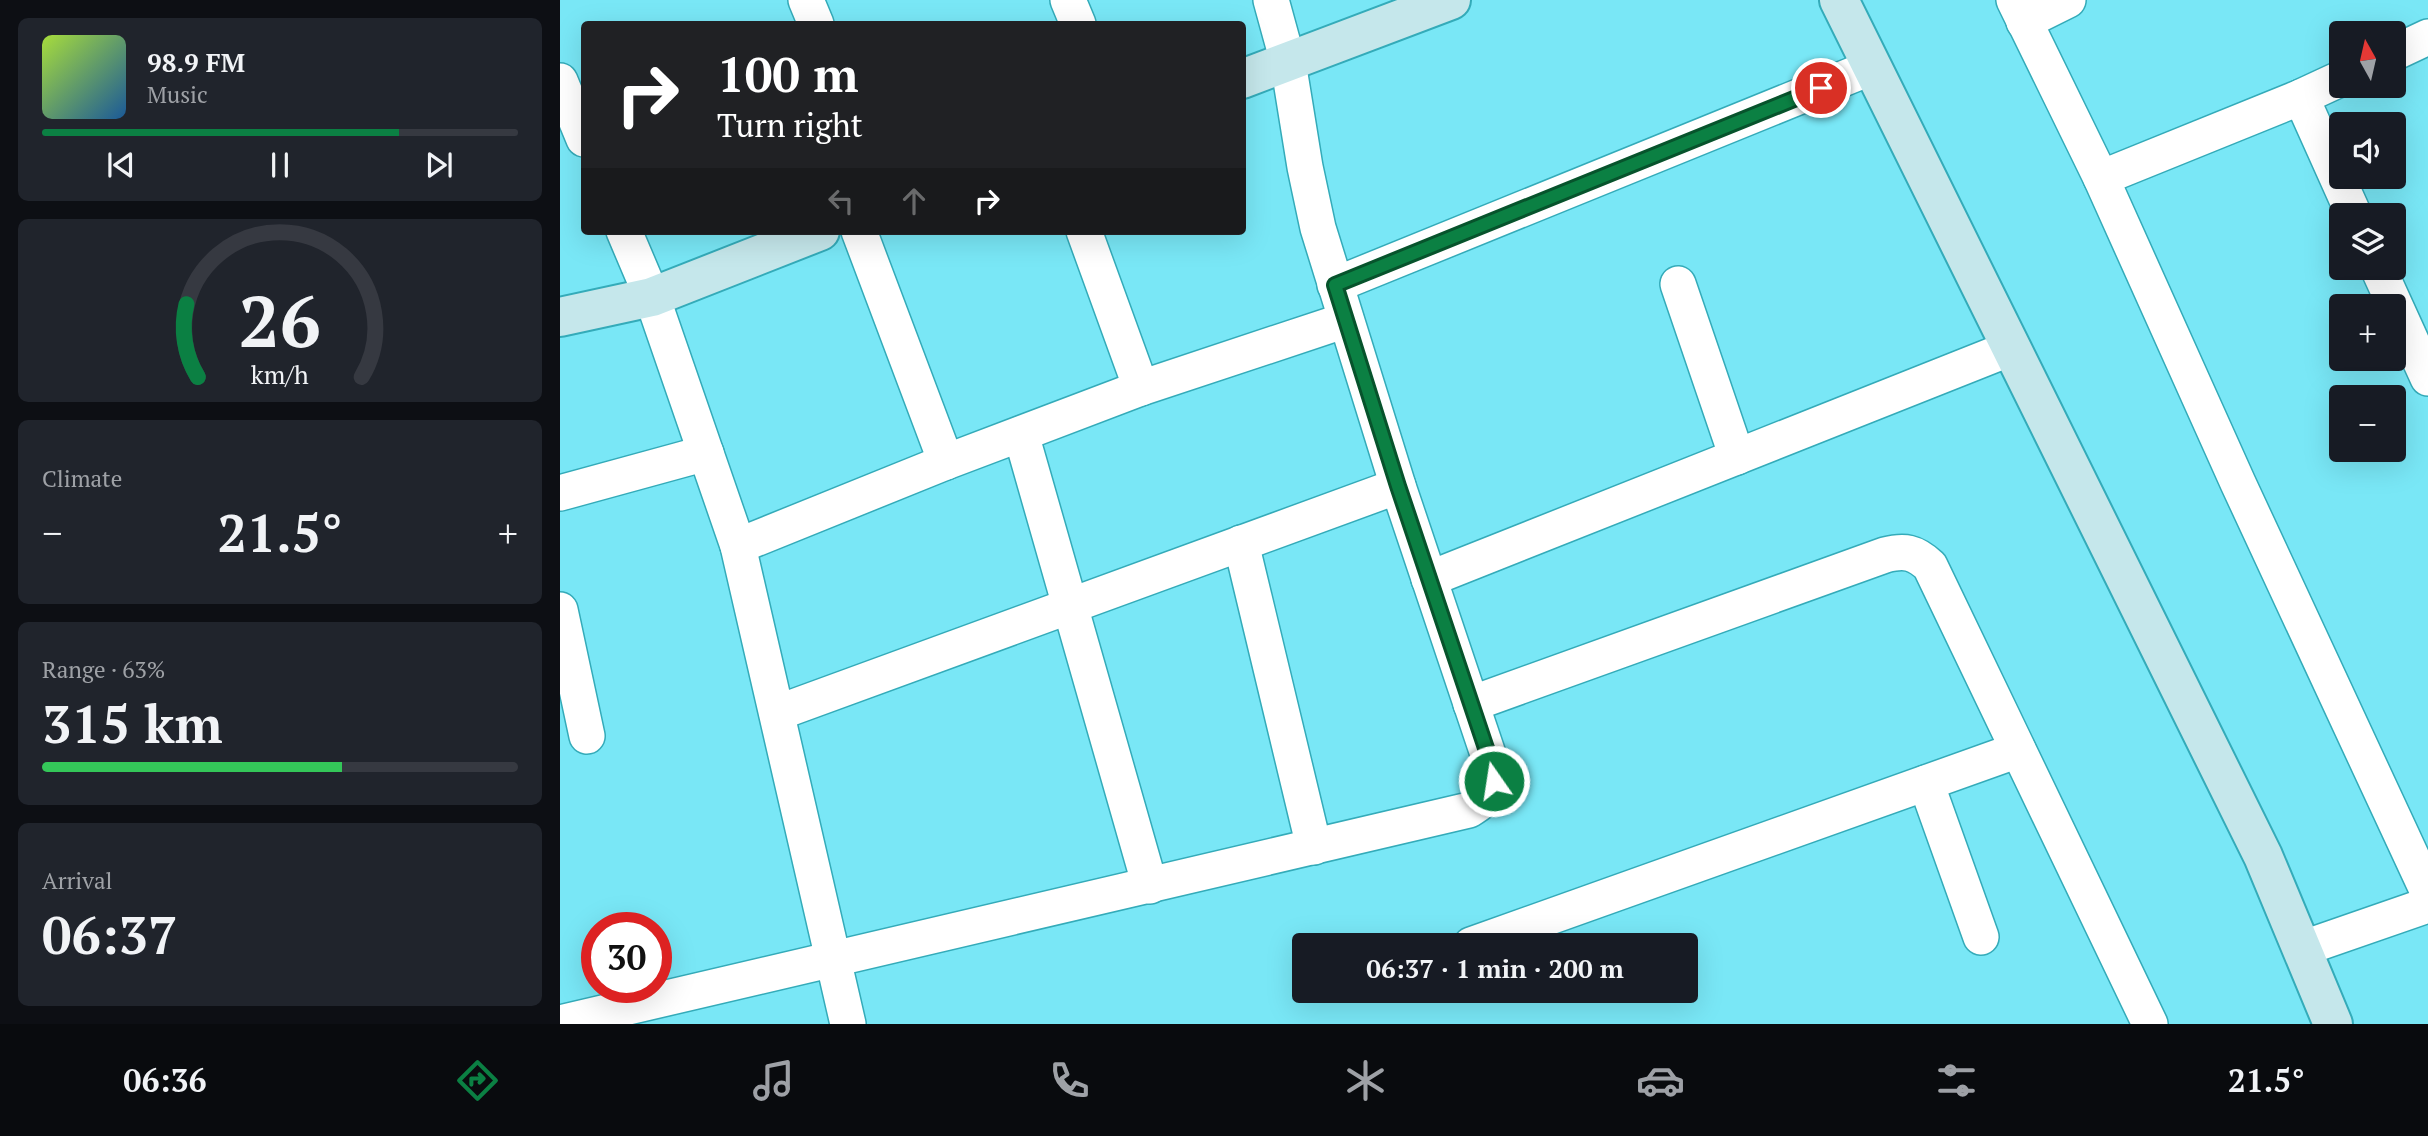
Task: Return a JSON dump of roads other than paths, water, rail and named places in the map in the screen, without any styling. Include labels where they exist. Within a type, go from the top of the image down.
[{"type":"street","points":[[806,0],[815,21]]},
{"type":"street","points":[[1068,0],[1078,21]]},
{"type":"street","points":[[560,1023],[1469,810],[1487,799],[1494,781],[1491,763],[1398,486],[1318,228],[1289,62],[1271,0]]},
{"type":"street","points":[[1246,78],[1451,0]]},
{"type":"street","points":[[1839,0],[2263,856],[2301,949],[2322,1021]]},
{"type":"street","points":[[2068,0],[2019,11],[2101,178],[2238,483],[2428,892]]},
{"type":"street","points":[[2406,47],[2428,37]]},
{"type":"street","points":[[1335,285],[1872,67]]},
{"type":"street","points":[[560,81],[581,132]]},
{"type":"street","points":[[2101,178],[2329,84]]},
{"type":"street","points":[[2301,97],[2349,203]]},
{"type":"street","points":[[626,235],[652,296],[738,546],[848,1024]]},
{"type":"street","points":[[560,317],[652,296],[810,235]]},
{"type":"street","points":[[861,235],[946,462]]},
{"type":"street","points":[[1085,235],[1140,388]]},
{"type":"street","points":[[2383,280],[2428,378]]},
{"type":"street","points":[[1678,284],[1737,457]]},
{"type":"street","points":[[738,546],[1140,388],[1346,320]]},
{"type":"street","points":[[1429,579],[2011,348]]},
{"type":"street","points":[[1021,434],[1150,886]]},
{"type":"street","points":[[560,493],[706,453]]},
{"type":"street","points":[[777,713],[1398,486]]},
{"type":"street","points":[[1241,543],[1314,847]]},
{"type":"street","points":[[1471,704],[1901,551],[1917,555],[1930,566],[2150,1024]]},
{"type":"street","points":[[560,610],[587,736]]},
{"type":"street","points":[[1505,933],[2018,750]]},
{"type":"street","points":[[1926,783],[1981,937]]},
{"type":"street","points":[[2301,949],[2428,905]]}]
